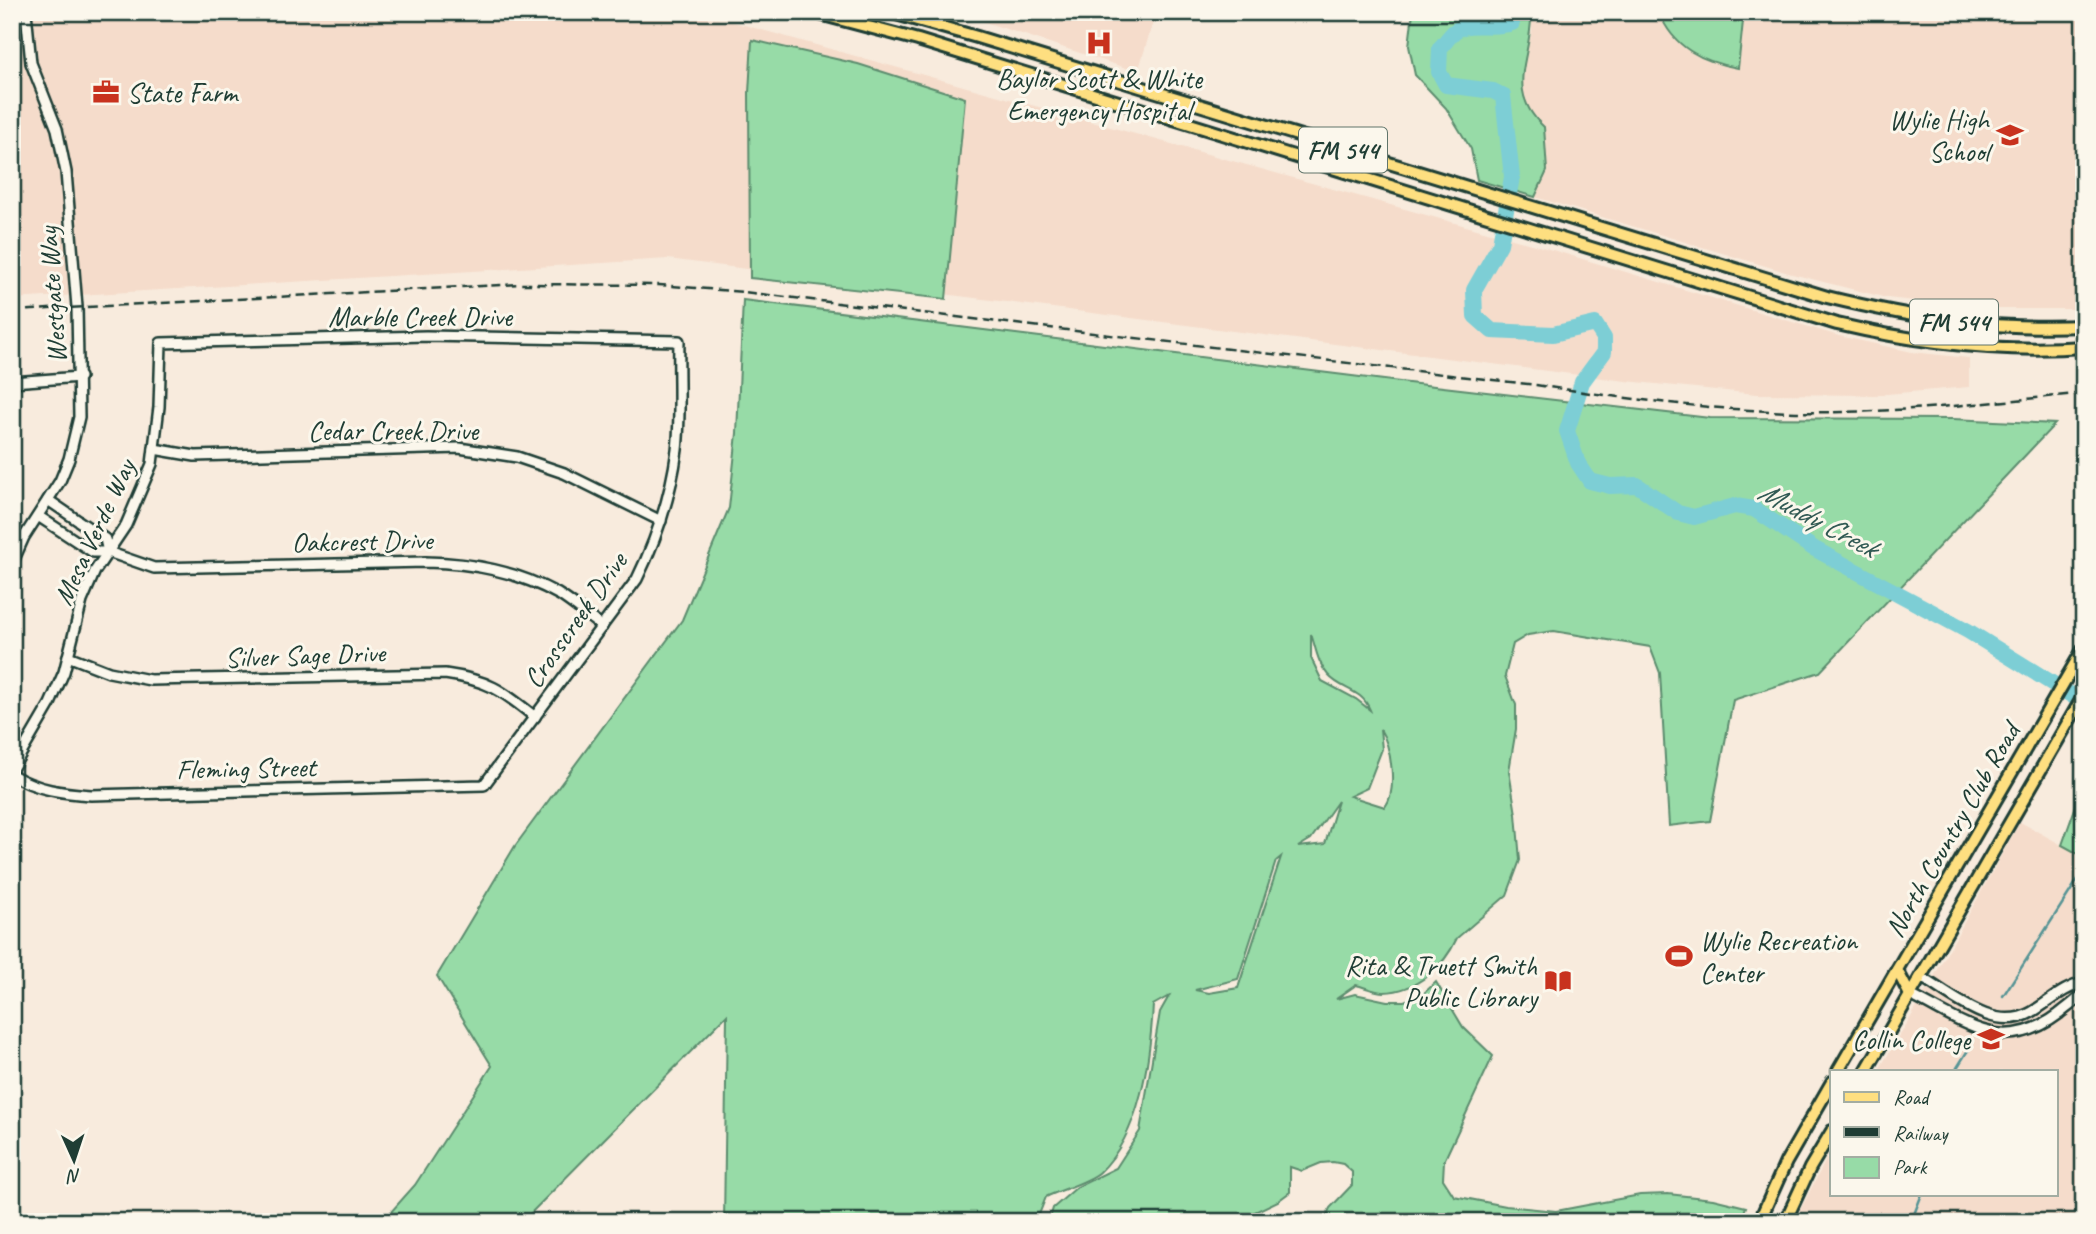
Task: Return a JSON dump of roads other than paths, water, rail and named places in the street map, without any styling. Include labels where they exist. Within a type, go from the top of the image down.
[{"type":"main road","name":"FM 544","points":[[812,12],[918,40],[1837,324],[1919,340],[1998,348],[2084,347]]},
{"type":"main road","name":"FM 544","points":[[889,12],[1827,297],[1922,318],[1989,326],[2084,326]]},
{"type":"main road","points":[[1139,108],[1146,89]]},
{"type":"main road","points":[[1763,302],[1770,280]]},
{"type":"main road","name":"North Country Club Road","points":[[1839,1070],[2081,652]]},
{"type":"main road","name":"North Country Club Road","points":[[1867,1070],[2084,695]]},
{"type":"main road","points":[[1897,970],[1921,977]]},
{"type":"main road","points":[[1897,970],[1910,995]]},
{"type":"main road","points":[[1759,1222],[1786,1162],[1830,1085]]},
{"type":"main road","points":[[1785,1222],[1830,1135]]},
{"type":"main road","points":[[1769,1197],[1791,1208]]},
{"type":"street","name":"Westgate Way","points":[[12,564],[24,537],[60,481],[76,436],[79,417],[77,307],[66,172],[57,131],[32,63],[26,12]]},
{"type":"street","name":"Marble Creek Drive","points":[[161,343],[426,336],[678,341]]},
{"type":"street","name":"Crosscreek Drive","points":[[484,785],[637,579],[653,545],[667,499],[677,449],[678,341]]},
{"type":"street","name":"Mesa Verde Way","points":[[12,769],[50,704],[64,672],[82,601],[95,571],[126,526],[152,464],[159,407],[161,343]]},
{"type":"street","points":[[12,382],[80,377]]},
{"type":"street","name":"Cedar Creek Drive","points":[[154,449],[195,456],[459,448],[517,457],[564,473],[661,521]]},
{"type":"street","points":[[48,500],[106,539],[108,552]]},
{"type":"street","name":"Oakcrest Drive","points":[[38,516],[93,552],[108,552],[154,568],[426,562],[465,563],[496,569],[560,595],[602,627]]},
{"type":"street","name":"Silver Sage Drive","points":[[68,656],[109,672],[150,680],[445,674],[473,678],[502,690],[535,717]]},
{"type":"street","name":"Fleming Street","points":[[12,775],[28,785],[56,792],[91,795],[484,785]]},
{"type":"street","points":[[1921,977],[1984,1015],[2002,1020],[2021,1018],[2070,986],[2084,983]]},
{"type":"street","points":[[1910,995],[1985,1033],[2007,1036],[2025,1034],[2045,1024],[2084,993]]},
{"type":"waterway","name":"Muddy Creek","points":[[1513,12],[1512,23],[1461,28],[1440,48],[1439,72],[1446,85],[1493,91],[1503,96],[1512,177],[1500,244],[1474,290],[1475,316],[1492,331],[1553,334],[1595,324],[1604,338],[1604,352],[1582,382],[1567,431],[1578,463],[1590,481],[1610,486],[1637,485],[1678,513],[1694,517],[1735,506],[1754,509],[1813,548],[1968,631],[2084,703]]},
{"type":"waterway","points":[[2003,996],[2084,870]]},
{"type":"waterway","points":[[1956,1070],[1970,1047]]},
{"type":"waterway","points":[[1911,1222],[1921,1196]]},
{"type":"railway","points":[[12,311],[519,284],[659,285],[744,292],[1731,409],[1868,411],[2084,393]]},
{"type":"place","name":"Baylor Scott & White Emergency Hospital","points":[[1099,43]]},
{"type":"place","name":"State Farm","points":[[106,92]]},
{"type":"place","name":"Wylie High School","points":[[2010,135]]},
{"type":"place","name":"Wylie Recreation Center","points":[[1679,956]]},
{"type":"place","name":"Rita & Truett Smith Public Library","points":[[1558,981]]},
{"type":"place","name":"Collin College","points":[[1991,1039]]}]
